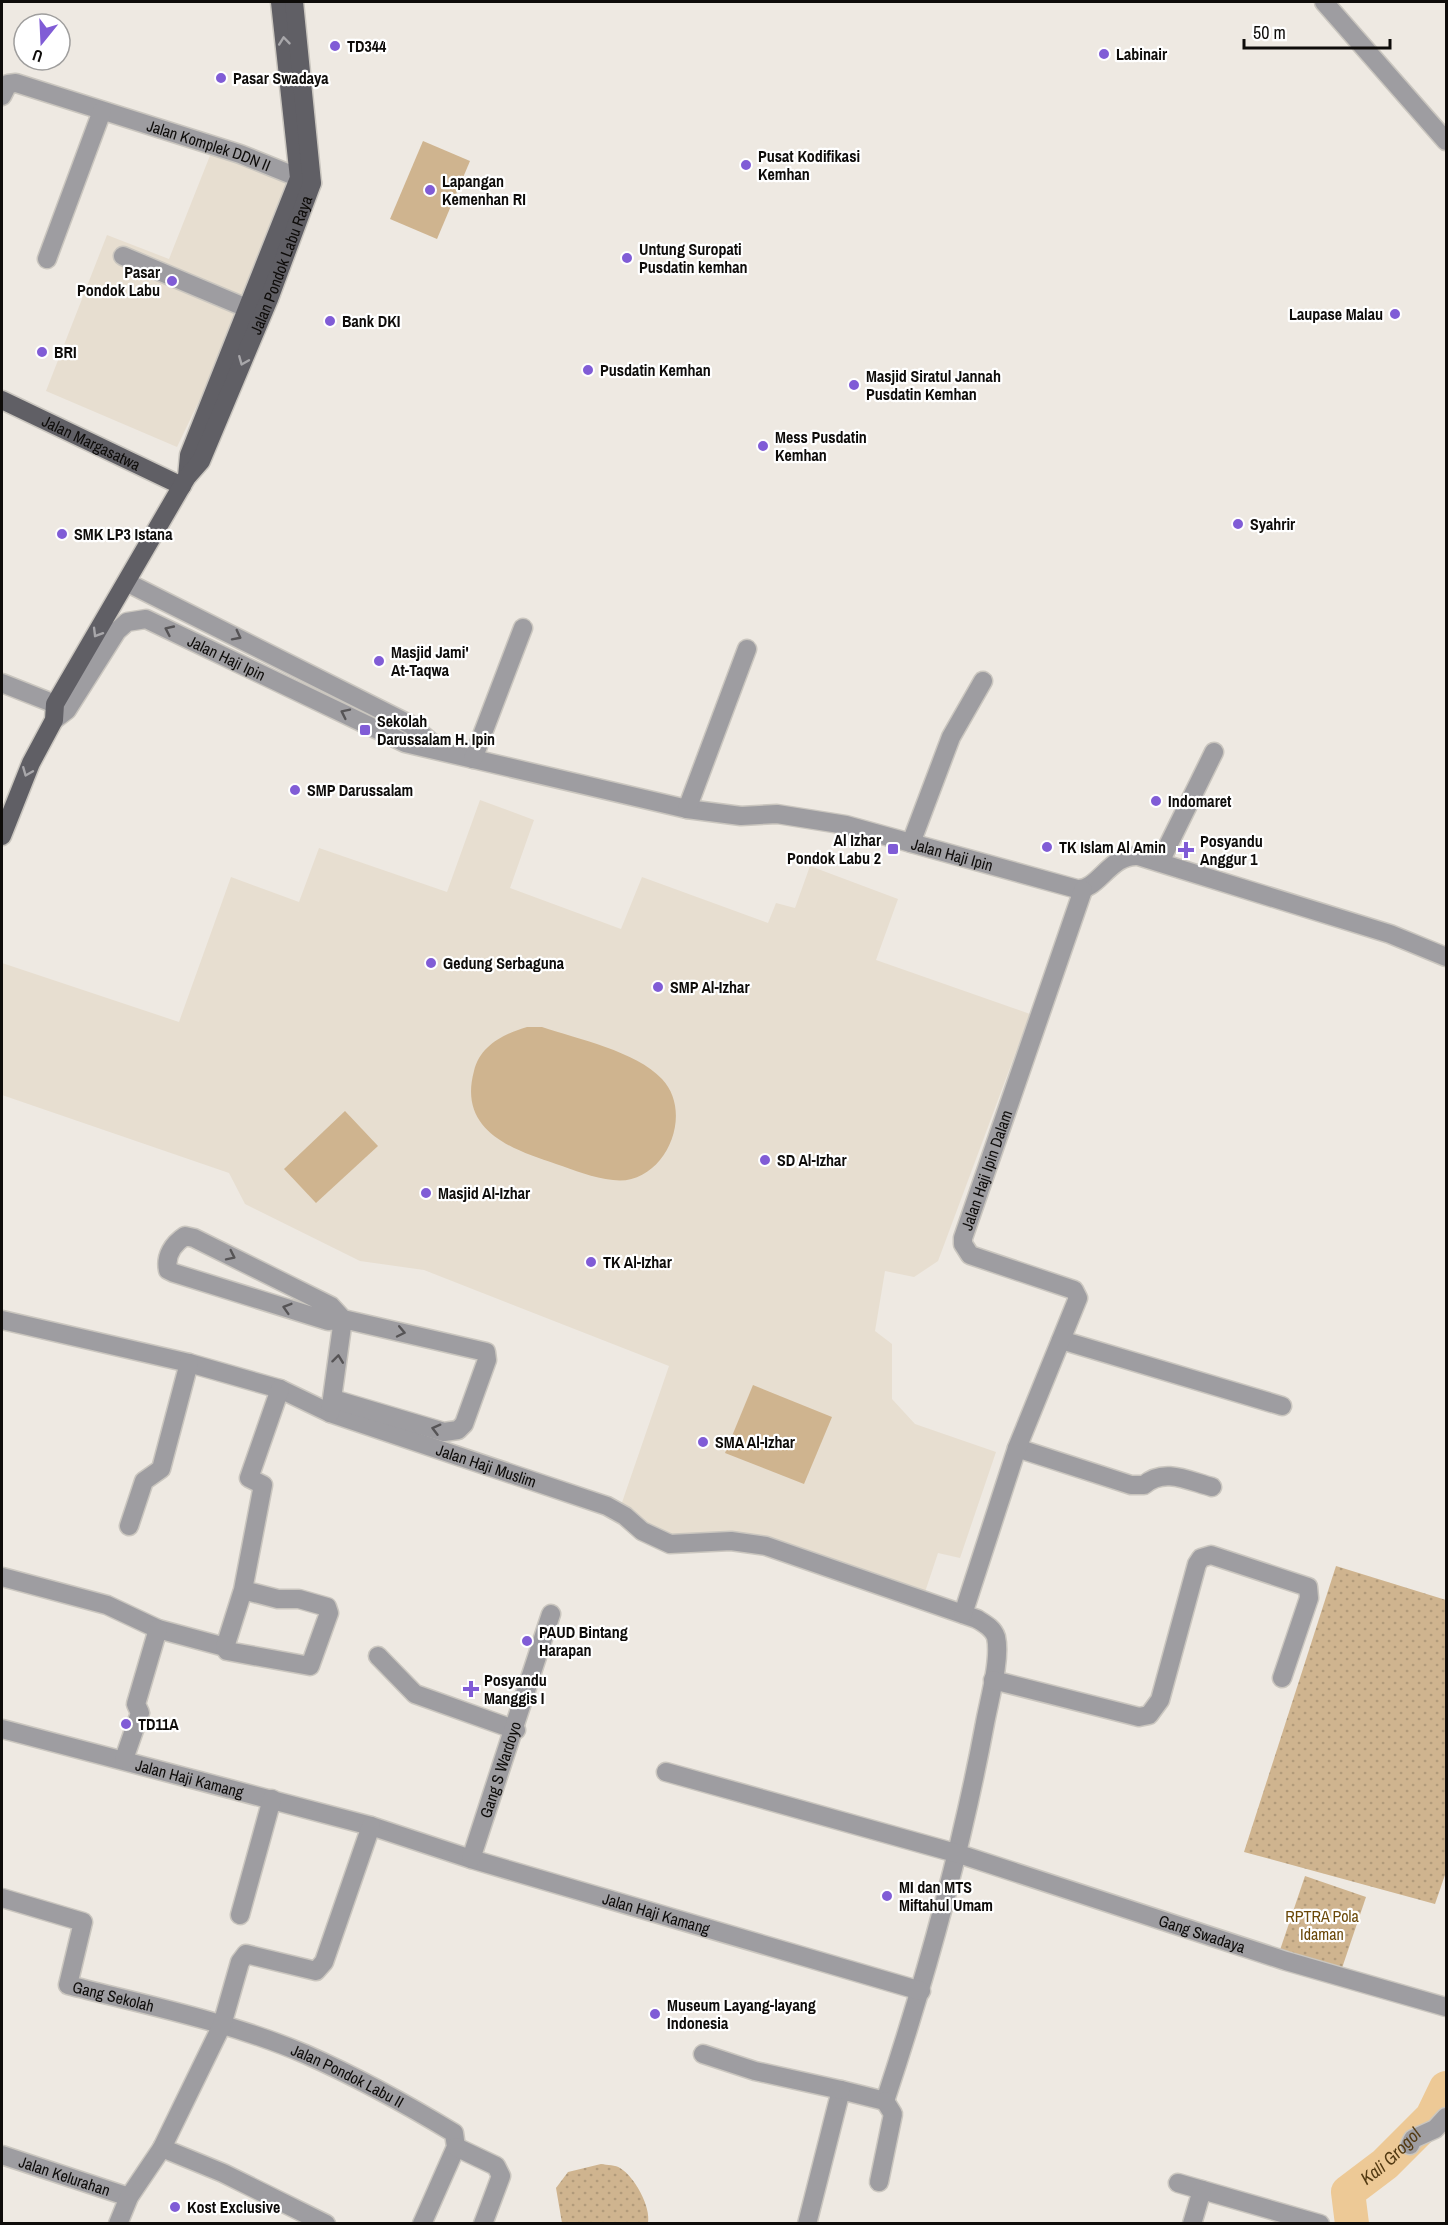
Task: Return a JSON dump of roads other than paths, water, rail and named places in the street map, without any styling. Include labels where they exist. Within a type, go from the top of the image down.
[{"type":"main road","name":"Jalan Pondok Labu Raya","points":[[280,2],[305,181]]},
{"type":"main road","name":"Jalan Pondok Labu Raya","points":[[2,836],[31,763],[55,712],[184,481],[201,462],[206,432],[305,181],[294,2]]},
{"type":"main road","name":"Jalan Margasatwa","points":[[2,400],[184,481]]},
{"type":"main road","name":"Jalan Pondok Labu Raya","points":[[184,481],[189,455],[206,432]]},
{"type":"street","points":[[1324,2],[1446,141]]},
{"type":"street","name":"Jalan Komplek DDN II","points":[[2,96],[8,84],[16,83],[240,154],[305,181]]},
{"type":"street","points":[[47,259],[102,111]]},
{"type":"street","points":[[123,256],[258,300]]},
{"type":"street","name":"Jalan Haji Ipin","points":[[128,583],[411,725],[439,748]]},
{"type":"street","name":"Jalan Haji Ipin","points":[[55,712],[67,710],[109,641],[127,622],[146,619],[256,669],[405,742],[439,748],[473,759],[687,809],[721,814],[777,814],[879,833],[1083,890]]},
{"type":"street","points":[[473,759],[524,628]]},
{"type":"street","points":[[687,809],[747,649]]},
{"type":"street","points":[[256,669],[267,652]]},
{"type":"street","points":[[911,843],[951,737],[983,681]]},
{"type":"street","points":[[2,683],[55,712]]},
{"type":"street","points":[[1160,862],[1214,752]]},
{"type":"street","points":[[1083,890],[1126,856],[1138,856],[1390,934],[1446,957]]},
{"type":"street","name":"Jalan Haji Ipin Dalam","points":[[963,1614],[1017,1448],[1078,1298],[1074,1290],[970,1255],[963,1238],[1083,890]]},
{"type":"street","points":[[344,1319],[331,1306],[194,1238],[184,1236],[172,1248],[166,1264],[168,1270],[174,1273],[328,1321],[344,1319],[478,1348],[486,1352],[487,1360],[464,1424],[451,1432],[332,1406],[344,1319]]},
{"type":"street","name":"Jalan Haji Muslim","points":[[2,1320],[189,1363],[332,1406],[607,1506],[625,1516],[642,1531],[670,1544],[730,1541],[766,1546],[963,1614]]},
{"type":"street","points":[[1061,1340],[1282,1406]]},
{"type":"street","points":[[129,1526],[144,1481],[161,1469],[189,1363]]},
{"type":"street","points":[[225,1647],[243,1590],[263,1485],[249,1478],[280,1389]]},
{"type":"street","points":[[1017,1448],[1131,1485],[1144,1485],[1153,1476],[1165,1474],[1212,1487]]},
{"type":"street","points":[[993,1680],[1139,1717],[1149,1715],[1160,1700],[1197,1564],[1201,1558],[1211,1555],[1308,1587],[1309,1598],[1282,1678]]},
{"type":"street","points":[[2,1577],[107,1605],[158,1629],[225,1647],[227,1651],[310,1666],[329,1613],[327,1607],[300,1599],[278,1599],[243,1590]]},
{"type":"street","points":[[516,1730],[551,1614]]},
{"type":"street","points":[[885,2101],[921,1991],[959,1854],[993,1680],[997,1640],[994,1632],[982,1622],[963,1614]]},
{"type":"street","points":[[124,1759],[140,1713],[136,1704],[158,1629]]},
{"type":"street","name":"Gang S Wardoyo","points":[[378,1656],[415,1694],[516,1730],[471,1859]]},
{"type":"street","name":"Jalan Haji Kamang","points":[[2,1729],[124,1759],[371,1826],[471,1859],[921,1991]]},
{"type":"street","name":"Gang Swadaya","points":[[666,1772],[959,1854],[1286,1961],[1443,2005]]},
{"type":"street","points":[[240,1915],[272,1799]]},
{"type":"street","points":[[118,2223],[129,2198],[162,2148],[222,2025],[240,1962],[246,1954],[316,1971],[324,1962],[371,1826]]},
{"type":"street","name":"Gang Sekolah","points":[[2,1898],[83,1922],[68,1985],[222,2025]]},
{"type":"street","name":"Jalan Pondok Labu II","points":[[222,2025],[303,2054],[391,2094],[454,2133],[456,2147]]},
{"type":"street","points":[[703,2054],[755,2071],[885,2101],[893,2114],[879,2182]]},
{"type":"street","points":[[807,2223],[840,2090]]},
{"type":"street","points":[[1410,2145],[1413,2139],[1435,2129],[1446,2117]]},
{"type":"street","points":[[422,2223],[456,2147],[496,2166],[501,2176],[483,2223]]},
{"type":"street","points":[[162,2148],[224,2173],[326,2223]]},
{"type":"street","name":"Jalan Kelurahan","points":[[2,2155],[129,2198]]},
{"type":"street","points":[[1178,2183],[1320,2223]]},
{"type":"street","points":[[1192,2223],[1202,2190]]},
{"type":"waterway","name":"Kali Grogol","points":[[1352,2224],[1348,2192],[1385,2164],[1432,2117],[1446,2088]]},
{"type":"place","name":"TD344","points":[[335,46]]},
{"type":"place","name":"Labinair","points":[[1104,54]]},
{"type":"place","name":"Pasar Swadaya","points":[[221,78]]},
{"type":"place","name":"Pusat Kodifikasi Kemhan","points":[[746,165]]},
{"type":"place","name":"Lapangan Kemenhan RI","points":[[430,190]]},
{"type":"place","name":"Untung Suropati Pusdatin kemhan","points":[[627,258]]},
{"type":"place","name":"Pasar Pondok Labu","points":[[172,281]]},
{"type":"place","name":"Laupase Malau","points":[[1395,314]]},
{"type":"place","name":"Bank DKI","points":[[330,321]]},
{"type":"place","name":"BRI","points":[[42,352]]},
{"type":"place","name":"Pusdatin Kemhan","points":[[588,370]]},
{"type":"place","name":"Masjid Siratul Jannah Pusdatin Kemhan","points":[[854,385]]},
{"type":"place","name":"Mess Pusdatin Kemhan","points":[[763,446]]},
{"type":"place","name":"Syahrir","points":[[1238,524]]},
{"type":"place","name":"SMK LP3 Istana","points":[[62,534]]},
{"type":"place","name":"Masjid Jami' At-Taqwa","points":[[379,661]]},
{"type":"place","name":"Sekolah Darussalam H. Ipin","points":[[365,730]]},
{"type":"place","name":"SMP Darussalam","points":[[295,790]]},
{"type":"place","name":"Indomaret","points":[[1156,801]]},
{"type":"place","name":"TK Islam Al Amin","points":[[1047,847]]},
{"type":"place","name":"Al Izhar Pondok Labu 2","points":[[893,849]]},
{"type":"place","name":"Posyandu Anggur 1","points":[[1186,850]]},
{"type":"place","name":"Gedung Serbaguna","points":[[431,963]]},
{"type":"place","name":"SMP Al-Izhar","points":[[658,987]]},
{"type":"place","name":"SD Al-Izhar","points":[[765,1160]]},
{"type":"place","name":"Masjid Al-Izhar","points":[[426,1193]]},
{"type":"place","name":"TK Al-Izhar","points":[[591,1262]]},
{"type":"place","name":"SMA Al-Izhar","points":[[703,1442]]},
{"type":"place","name":"PAUD Bintang Harapan","points":[[527,1641]]},
{"type":"place","name":"Posyandu Manggis I","points":[[471,1689]]},
{"type":"place","name":"TD11A","points":[[126,1724]]},
{"type":"place","name":"MI dan MTS Miftahul Umam","points":[[887,1896]]},
{"type":"place","name":"Museum Layang-layang Indonesia","points":[[655,2014]]},
{"type":"place","name":"Kost Exclusive","points":[[175,2207]]},
{"type":"park label","name":"RPTRA Pola Idaman","points":[[1322,1925]]}]
